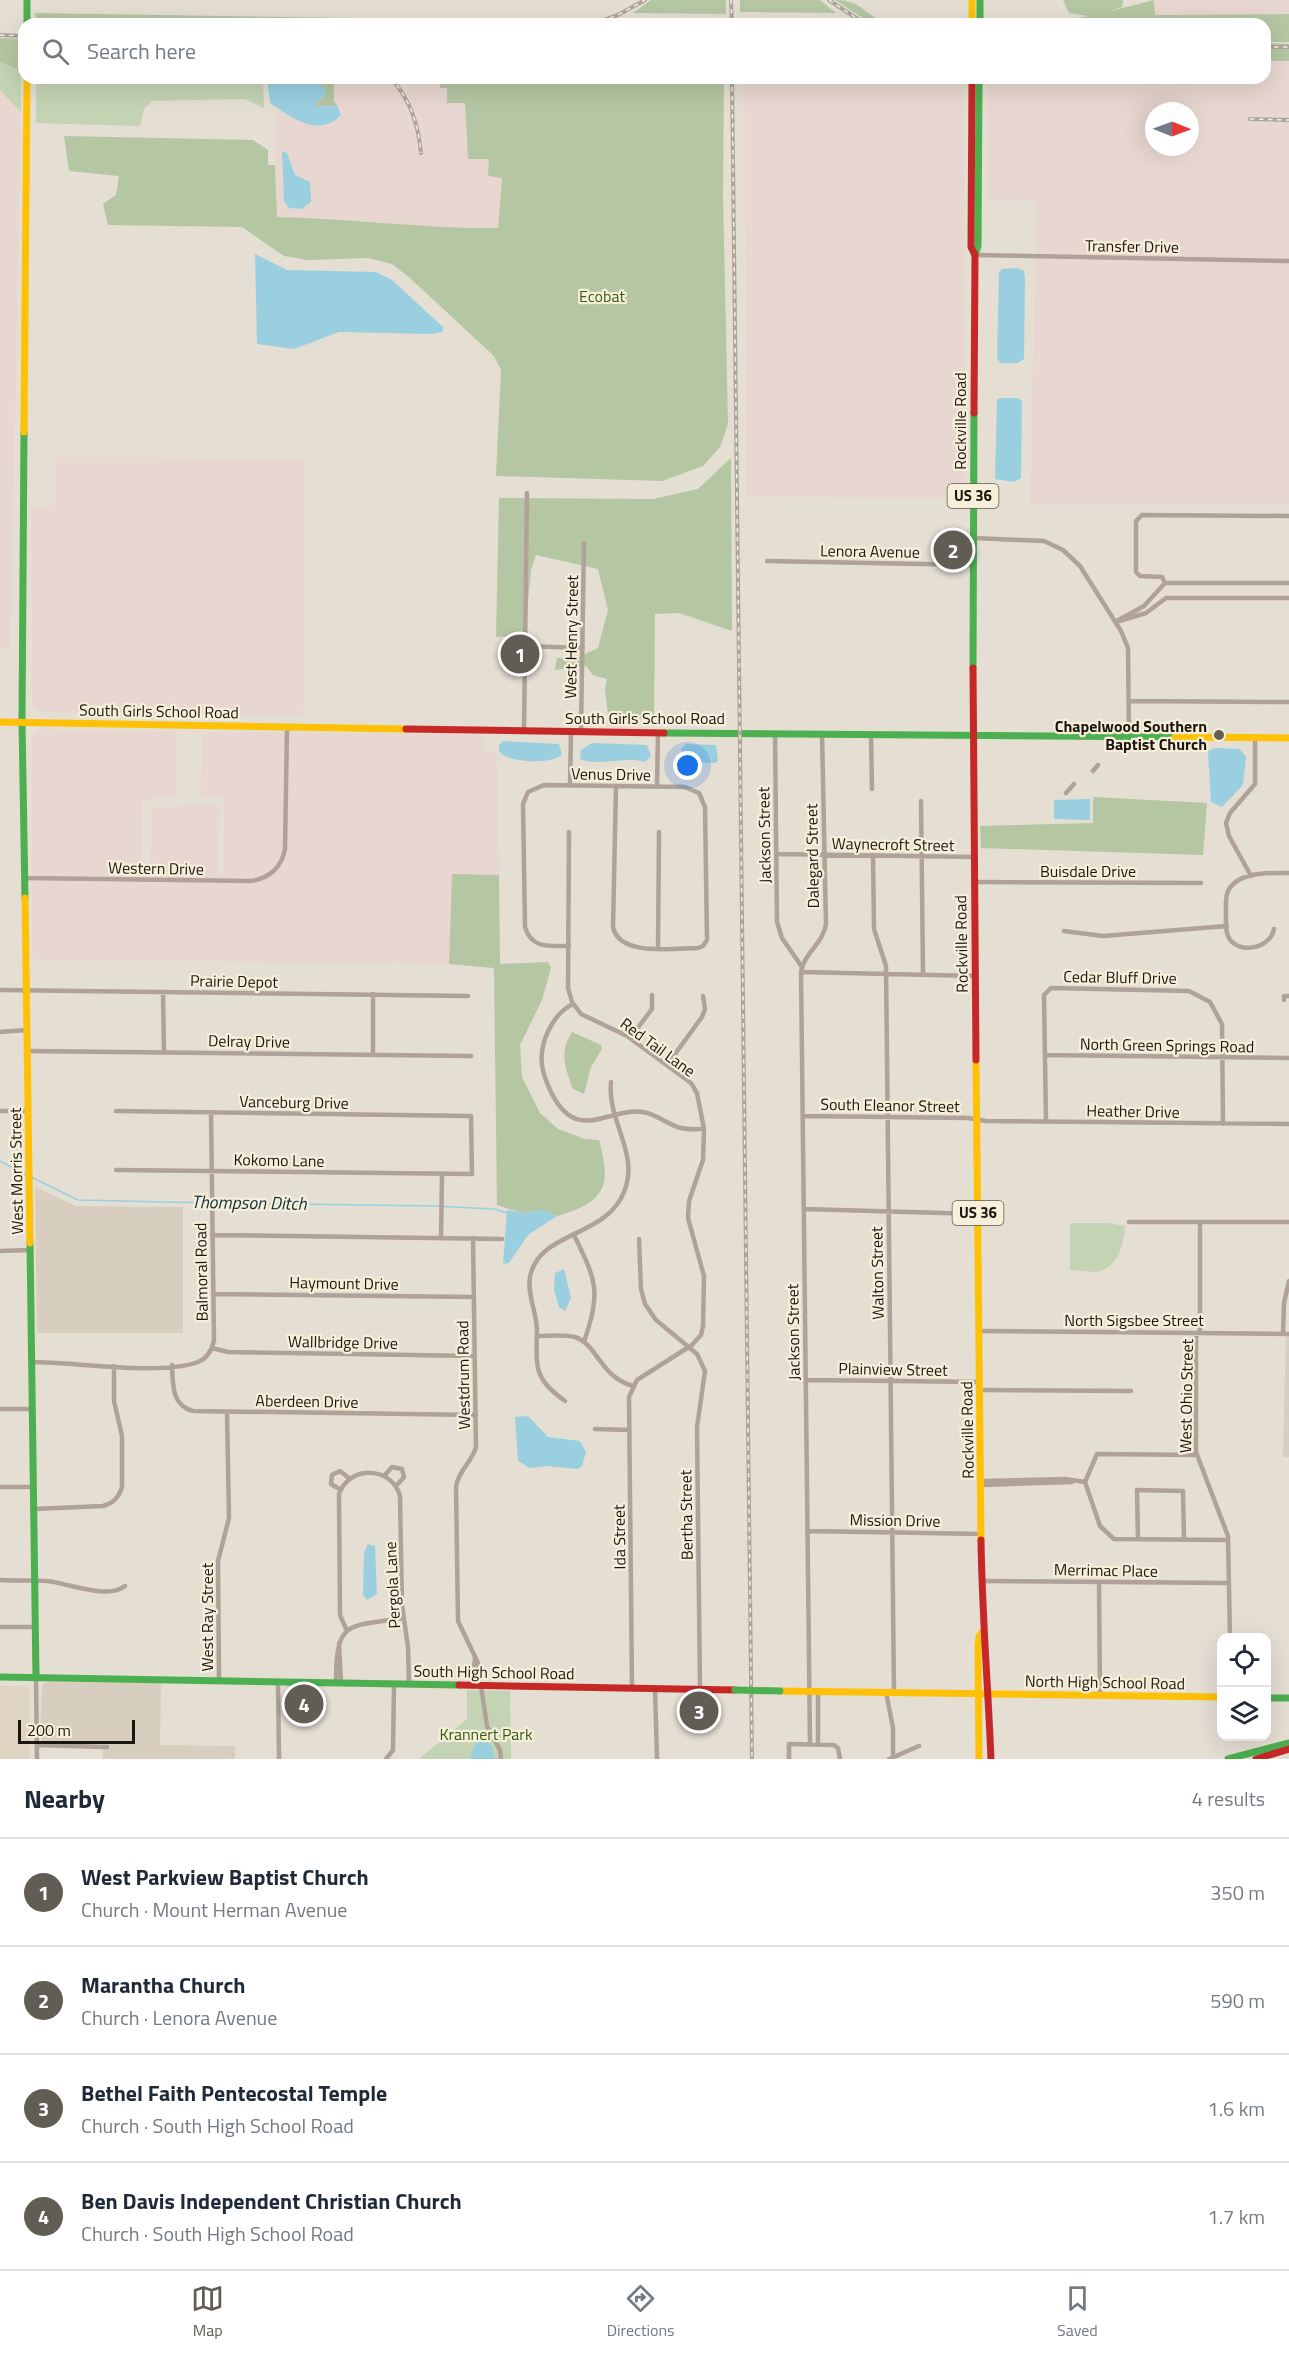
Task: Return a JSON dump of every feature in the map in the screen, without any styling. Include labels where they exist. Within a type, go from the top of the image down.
[{"type":"main road","points":[[27,0],[27,18]]},
{"type":"main road","points":[[972,0],[972,18]]},
{"type":"main road","points":[[980,0],[980,18]]},
{"type":"main road","name":"West Morris Street","points":[[27,84],[22,722],[36,1677]]},
{"type":"main road","name":"Rockville Road","points":[[972,84],[971,246],[975,255]]},
{"type":"main road","name":"Rockville Road","points":[[979,84],[973,537],[974,882],[982,1581],[991,1759]]},
{"type":"main road","name":"South Girls School Road","points":[[0,722],[658,733],[1289,738]]},
{"type":"main road","name":"Rockville Road","points":[[979,1759],[979,1637],[983,1631]]},
{"type":"main road","name":"South High School Road","points":[[0,1677],[987,1694]]},
{"type":"main road","name":"North High School Road","points":[[987,1694],[1217,1697]]},
{"type":"main road","points":[[1271,1698],[1289,1698]]},
{"type":"main road","points":[[1228,1759],[1289,1743]]},
{"type":"main road","points":[[1256,1759],[1289,1749]]},
{"type":"street","name":"Transfer Drive","points":[[975,255],[1289,261]]},
{"type":"street","points":[[524,730],[527,493]]},
{"type":"street","points":[[1165,583],[1162,577],[1137,575],[1137,518],[1142,515],[1289,516]]},
{"type":"street","points":[[973,537],[1033,538],[1059,547],[1080,566],[1115,622],[1128,648],[1129,738]]},
{"type":"street","name":"West Henry Street","points":[[581,731],[584,543]]},
{"type":"street","name":"Lenora Avenue","points":[[767,561],[973,565]]},
{"type":"street","points":[[1115,622],[1144,606],[1165,583],[1289,583]]},
{"type":"street","points":[[1115,622],[1146,613],[1166,598],[1289,598]]},
{"type":"street","points":[[525,646],[583,648]]},
{"type":"street","points":[[1129,701],[1289,702]]},
{"type":"street","name":"Western Drive","points":[[25,878],[250,881],[267,876],[281,862],[285,849],[287,727]]},
{"type":"street","points":[[570,785],[571,731]]},
{"type":"street","points":[[657,786],[658,733]]},
{"type":"street","name":"Jackson Street","points":[[775,733],[778,928],[801,969],[810,1744]]},
{"type":"street","name":"Dalegard Street","points":[[801,969],[825,932],[822,733]]},
{"type":"street","points":[[872,734],[872,789]]},
{"type":"street","points":[[1251,876],[1228,836],[1226,825],[1230,813],[1255,783],[1255,737]]},
{"type":"street","points":[[1093,771],[1098,765]]},
{"type":"street","points":[[1066,793],[1074,784]]},
{"type":"street","name":"Venus Drive","points":[[569,946],[544,946],[532,940],[525,926],[525,798],[538,785],[688,787],[699,793],[705,807],[708,938],[705,945],[698,948],[658,948]]},
{"type":"street","points":[[616,786],[613,927],[619,939],[630,947],[658,948],[659,832]]},
{"type":"street","points":[[921,801],[923,974]]},
{"type":"street","points":[[569,832],[568,988],[573,1004],[560,1013],[544,1042],[542,1061],[546,1081],[558,1104],[573,1116],[592,1121],[644,1112],[682,1128],[704,1129]]},
{"type":"street","name":"Waynecroft Street","points":[[776,854],[974,857]]},
{"type":"street","name":"Walton Street","points":[[873,855],[874,929],[885,959],[886,974],[892,1532],[890,1693],[893,1728],[891,1758]]},
{"type":"street","points":[[1274,929],[1266,944],[1242,946],[1231,941],[1227,926],[1228,891],[1234,884],[1251,876],[1263,873],[1289,873]]},
{"type":"street","name":"Buisdale Drive","points":[[974,882],[1201,883]]},
{"type":"street","points":[[1064,932],[1101,936],[1227,926]]},
{"type":"street","points":[[801,969],[975,976]]},
{"type":"street","name":"Cedar Bluff Drive","points":[[1045,1055],[1046,990],[1051,988],[1180,990],[1197,993],[1210,1002],[1220,1019],[1223,1058],[1223,1124]]},
{"type":"street","name":"Prairie Depot","points":[[0,990],[468,996]]},
{"type":"street","points":[[163,992],[164,1052]]},
{"type":"street","points":[[373,994],[373,1055]]},
{"type":"street","points":[[630,1038],[652,1009],[652,995]]},
{"type":"street","points":[[667,1065],[702,1017],[705,1009],[703,996]]},
{"type":"street","points":[[1284,1000],[1284,996],[1289,996]]},
{"type":"street","name":"Red Tail Lane","points":[[573,1004],[585,1016],[630,1038],[694,1088],[704,1129],[703,1160],[689,1201],[688,1218],[704,1276],[704,1294],[702,1331],[690,1347]]},
{"type":"street","points":[[0,1032],[27,1030]]},
{"type":"street","name":"Delray Drive","points":[[27,1051],[471,1056]]},
{"type":"street","points":[[1045,1055],[1046,1122]]},
{"type":"street","name":"North Green Springs Road","points":[[1045,1055],[1289,1058]]},
{"type":"street","points":[[565,1401],[548,1389],[539,1376],[537,1318],[529,1285],[533,1266],[550,1246],[605,1219],[624,1192],[629,1175],[628,1155],[614,1117],[611,1082]]},
{"type":"street","points":[[0,1111],[28,1111]]},
{"type":"street","name":"Vanceburg Drive","points":[[116,1111],[471,1116],[472,1174],[442,1174]]},
{"type":"street","name":"Balmoral Road","points":[[211,1112],[212,1348]]},
{"type":"street","name":"South Eleanor Street","points":[[803,1116],[977,1119]]},
{"type":"street","name":"Heather Drive","points":[[977,1119],[1046,1122],[1289,1124]]},
{"type":"street","name":"Kokomo Lane","points":[[116,1170],[442,1174]]},
{"type":"street","points":[[441,1238],[442,1174]]},
{"type":"street","points":[[804,1209],[978,1214]]},
{"type":"street","points":[[1129,1222],[1289,1222]]},
{"type":"street","name":"West Ohio Street","points":[[1200,1222],[1197,1455],[1201,1471],[1224,1521],[1228,1540],[1230,1633]]},
{"type":"street","points":[[212,1235],[502,1239]]},
{"type":"street","points":[[574,1235],[592,1273],[596,1291],[594,1312],[584,1342]]},
{"type":"street","name":"Westdrum Road","points":[[473,1239],[475,1451],[459,1475],[456,1486],[458,1621],[475,1659],[477,1686],[487,1726],[500,1750],[501,1759]]},
{"type":"street","points":[[537,1336],[570,1336],[584,1342],[607,1372],[633,1386],[640,1378],[690,1347],[656,1320],[645,1304],[641,1289],[639,1239]]},
{"type":"street","points":[[0,1251],[31,1250]]},
{"type":"street","points":[[1286,1334],[1284,1303],[1289,1281]]},
{"type":"street","name":"Haymount Drive","points":[[213,1294],[474,1297]]},
{"type":"street","name":"North Sigsbee Street","points":[[980,1331],[1286,1334]]},
{"type":"street","name":"Bertha Street","points":[[690,1347],[701,1360],[705,1373],[697,1427],[700,1689]]},
{"type":"street","points":[[32,1362],[114,1366],[171,1365],[198,1362],[212,1348]]},
{"type":"street","name":"Wallbridge Drive","points":[[212,1348],[226,1352],[475,1356]]},
{"type":"street","name":"Aberdeen Drive","points":[[171,1365],[174,1393],[183,1407],[195,1411],[476,1415]]},
{"type":"street","points":[[34,1509],[110,1504],[118,1497],[122,1489],[122,1436],[114,1403],[114,1366]]},
{"type":"street","name":"Plainview Street","points":[[806,1380],[1131,1391]]},
{"type":"street","name":"Ida Street","points":[[632,1688],[629,1398],[633,1386]]},
{"type":"street","points":[[0,1409],[33,1409]]},
{"type":"street","name":"West Ray Street","points":[[219,1680],[218,1561],[229,1518],[227,1412]]},
{"type":"street","points":[[595,1429],[629,1430]]},
{"type":"street","points":[[1197,1455],[1097,1454],[1085,1482],[1105,1532],[1114,1539],[1228,1540]]},
{"type":"street","name":"Pergola Lane","points":[[350,1479],[370,1474],[384,1476],[390,1468],[400,1468],[404,1477],[396,1486],[400,1500],[409,1684]]},
{"type":"street","points":[[341,1490],[331,1484],[332,1475],[340,1471],[350,1479],[341,1490],[340,1615],[347,1630]]},
{"type":"street","points":[[384,1476],[396,1486]]},
{"type":"street","points":[[982,1483],[1065,1479],[1072,1482],[1085,1482]]},
{"type":"street","points":[[0,1487],[34,1487]]},
{"type":"street","points":[[1138,1539],[1137,1490],[1183,1491],[1184,1539]]},
{"type":"street","name":"Mission Drive","points":[[807,1531],[982,1534]]},
{"type":"street","points":[[0,1580],[35,1581],[80,1589],[118,1590],[125,1586]]},
{"type":"street","name":"Merrimac Place","points":[[982,1581],[1229,1583]]},
{"type":"street","points":[[1099,1582],[1100,1695]]},
{"type":"street","points":[[339,1683],[336,1650],[347,1630],[357,1626],[404,1618]]},
{"type":"street","points":[[0,1627],[36,1627]]},
{"type":"street","name":"West Morris Street","points":[[36,1677],[37,1759]]},
{"type":"street","points":[[278,1683],[279,1759]]},
{"type":"street","points":[[386,1759],[393,1750],[394,1684]]},
{"type":"street","points":[[655,1689],[657,1759]]},
{"type":"street","points":[[818,1691],[818,1744]]},
{"type":"street","points":[[789,1759],[789,1744],[836,1746],[840,1759]]},
{"type":"street","points":[[37,1745],[108,1747]]},
{"type":"street","points":[[891,1758],[919,1746]]},
{"type":"shaded area","points":[[1155,0],[1289,0],[1289,14],[1155,15]]},
{"type":"shaded area","points":[[1271,61],[1289,61],[1289,504],[1030,503],[1037,199],[988,200],[987,84],[1271,84]]},
{"type":"shaded area","points":[[334,84],[398,84],[409,99],[410,84],[439,84],[439,88],[447,88],[465,103],[468,158],[489,159],[502,178],[498,228],[451,229],[331,218],[277,217],[275,115],[282,111],[289,117],[341,115],[334,100]]},
{"type":"shaded area","points":[[745,84],[965,84],[964,498],[746,497]]},
{"type":"shaded area","points":[[0,90],[21,112],[10,647],[0,648]]},
{"type":"shaded area","points":[[56,457],[304,458],[303,715],[78,713],[39,711],[33,706],[31,506],[55,505]]},
{"type":"shaded area","points":[[40,729],[176,732],[175,797],[153,797],[153,800],[142,800],[141,874],[150,874],[152,808],[219,804],[218,876],[224,875],[224,798],[201,797],[202,732],[484,734],[484,752],[497,750],[499,875],[452,874],[449,964],[33,959],[32,736]]},
{"type":"shaded area","points":[[35,1187],[76,1206],[183,1207],[183,1333],[37,1333]]},
{"type":"shaded area","points":[[1286,1332],[1289,1332],[1289,1457],[1283,1457]]},
{"type":"shaded area","points":[[46,1682],[161,1683],[160,1745],[235,1746],[235,1759],[103,1759],[103,1742],[42,1742],[40,1736],[42,1686]]},
{"type":"shaded area","points":[[0,1686],[29,1686],[30,1759],[0,1759]]},
{"type":"green space","points":[[651,0],[726,0],[726,14],[633,13]]},
{"type":"green space","points":[[740,0],[820,0],[836,13],[740,12]]},
{"type":"green space","points":[[835,0],[853,3],[876,18],[863,18]]},
{"type":"green space","points":[[1063,0],[1123,0],[1122,7],[1107,12],[1154,0],[1155,15],[1289,14],[1289,42],[1271,42],[1271,18],[1079,18],[1088,16],[1069,13]]},
{"type":"green space","points":[[35,13],[349,18],[35,18]]},
{"type":"green space","points":[[0,38],[18,39],[18,70],[0,62]]},
{"type":"green space","points":[[1271,43],[1289,44],[1289,61],[1271,61]]},
{"type":"green space","points":[[0,62],[18,70],[18,84],[21,84],[21,112],[0,90]]},
{"type":"green space","points":[[36,84],[263,84],[264,108],[245,99],[152,101],[144,109],[140,126],[36,123]]},
{"type":"green space","points":[[320,84],[334,84],[334,100],[337,106],[317,107],[316,104],[327,93]]},
{"type":"green space","name":"Ecobat","points":[[440,84],[724,84],[723,196],[728,424],[720,447],[703,466],[662,481],[496,476],[501,370],[494,356],[392,264],[368,258],[308,260],[284,256],[242,227],[108,225],[103,204],[116,195],[119,176],[69,171],[64,136],[253,140],[268,150],[268,165],[275,165],[277,217],[498,228],[502,178],[488,176],[489,159],[468,159],[465,103],[447,103],[447,88],[440,88]]},
{"type":"green space","points":[[731,458],[732,631],[679,613],[655,614],[654,717],[609,724],[605,689],[607,679],[593,675],[586,666],[555,670],[557,658],[575,659],[598,648],[608,610],[598,569],[536,555],[531,570],[525,636],[496,637],[499,498],[653,499],[698,489]]},
{"type":"green space","points":[[1093,797],[1207,803],[1203,855],[981,848],[980,826],[1093,823]]},
{"type":"green space","points":[[452,874],[499,875],[500,964],[548,962],[551,968],[542,1000],[520,1045],[522,1077],[540,1113],[558,1129],[585,1139],[599,1140],[605,1170],[601,1190],[586,1205],[573,1211],[557,1216],[544,1210],[522,1213],[497,1205],[494,968],[449,964]]},
{"type":"green space","points":[[572,1032],[601,1045],[602,1049],[591,1067],[584,1094],[573,1089],[566,1067],[564,1053]]},
{"type":"green space","points":[[1073,1223],[1108,1223],[1125,1226],[1122,1246],[1112,1264],[1097,1272],[1070,1270],[1070,1225]]},
{"type":"green space","name":"Krannert Park","points":[[467,1690],[510,1691],[511,1759],[419,1759],[467,1719]]},
{"type":"water","points":[[268,84],[319,84],[327,93],[316,104],[317,107],[337,106],[341,115],[332,122],[314,125],[296,119],[270,103]]},
{"type":"water","points":[[282,151],[287,153],[295,175],[310,182],[311,202],[302,209],[289,208],[284,201]]},
{"type":"water","points":[[255,254],[287,270],[376,272],[392,280],[444,328],[442,332],[432,334],[339,332],[294,349],[257,344]]},
{"type":"water","points":[[1018,268],[1024,271],[1025,280],[1024,359],[1018,363],[1000,363],[997,358],[999,273],[1002,269]]},
{"type":"water","points":[[1018,398],[1022,401],[1021,478],[1014,482],[995,479],[997,400]]},
{"type":"water","points":[[503,741],[559,744],[562,754],[550,760],[520,760],[503,755],[499,751],[499,745]]},
{"type":"water","points":[[592,743],[647,745],[651,756],[645,762],[629,760],[596,762],[580,759],[581,750]]},
{"type":"water","points":[[686,744],[716,745],[718,761],[715,763],[683,762],[681,749]]},
{"type":"water","points":[[1215,748],[1240,749],[1246,757],[1243,785],[1222,807],[1211,802],[1208,751]]},
{"type":"water","points":[[1090,799],[1090,820],[1054,819],[1054,800]]},
{"type":"water","points":[[507,1210],[523,1213],[544,1210],[557,1216],[528,1235],[509,1263],[503,1264]]},
{"type":"water","points":[[564,1269],[571,1298],[565,1311],[559,1307],[554,1290],[555,1273]]},
{"type":"water","points":[[528,1416],[548,1437],[580,1441],[586,1452],[582,1466],[578,1469],[547,1466],[530,1468],[518,1461],[515,1417]]},
{"type":"water","points":[[368,1544],[375,1546],[377,1594],[367,1600],[363,1595],[364,1553]]},
{"type":"water","points":[[486,1738],[492,1747],[495,1759],[470,1759],[475,1744]]},
{"type":"waterway","name":"Thompson Ditch","points":[[0,1161],[26,1175]]},
{"type":"waterway","name":"Thompson Ditch","points":[[31,1177],[78,1200],[209,1203]]},
{"type":"waterway","name":"Thompson Ditch","points":[[214,1203],[436,1206],[494,1209],[507,1213]]},
{"type":"railway","points":[[610,18],[645,0]]},
{"type":"railway","points":[[731,0],[732,18]]},
{"type":"railway","points":[[829,0],[856,18]]},
{"type":"railway","points":[[0,35],[18,36]]},
{"type":"railway","points":[[1271,47],[1289,47]]},
{"type":"railway","points":[[396,84],[404,95],[412,113],[421,153]]},
{"type":"railway","points":[[732,84],[752,1759]]},
{"type":"railway","points":[[1250,119],[1289,120]]},
{"type":"traffic: fast","points":[[27,0],[27,18]]},
{"type":"traffic: fast","points":[[980,0],[980,18]]},
{"type":"traffic: fast","points":[[975,255],[978,246],[979,84]]},
{"type":"traffic: fast","points":[[973,668],[974,413]]},
{"type":"traffic: fast","points":[[24,432],[22,722],[25,898]]},
{"type":"traffic: fast","points":[[664,733],[1175,737]]},
{"type":"traffic: fast","points":[[30,1243],[36,1677]]},
{"type":"traffic: fast","points":[[0,1677],[459,1685]]},
{"type":"traffic: fast","points":[[735,1690],[780,1691]]},
{"type":"traffic: fast","points":[[1271,1698],[1289,1698]]},
{"type":"traffic: fast","points":[[1228,1759],[1289,1743]]},
{"type":"traffic: slow","points":[[972,0],[972,18]]},
{"type":"traffic: slow","points":[[24,432],[27,84]]},
{"type":"traffic: slow","points":[[0,722],[406,729]]},
{"type":"traffic: slow","points":[[1175,737],[1289,738]]},
{"type":"traffic: slow","points":[[25,898],[30,1243]]},
{"type":"traffic: slow","points":[[976,1060],[981,1540]]},
{"type":"traffic: slow","points":[[979,1759],[978,1648],[979,1637],[983,1631]]},
{"type":"traffic: slow","points":[[780,1691],[1217,1697]]},
{"type":"traffic: jam","points":[[972,84],[971,247],[975,255],[974,413]]},
{"type":"traffic: jam","points":[[973,668],[976,1060]]},
{"type":"traffic: jam","points":[[406,729],[664,733]]},
{"type":"traffic: jam","points":[[981,1540],[991,1759]]},
{"type":"traffic: jam","points":[[459,1685],[735,1690]]},
{"type":"traffic: jam","points":[[1256,1759],[1289,1749]]},
{"type":"place","name":"Marantha Church","points":[[953,550]]},
{"type":"place","name":"West Parkview Baptist Church","points":[[520,654]]},
{"type":"place","name":"Chapelwood Southern Baptist Church","points":[[1219,735]]},
{"type":"place","name":"Ben Davis Independent Christian Church","points":[[304,1704]]},
{"type":"place","name":"Bethel Faith Pentecostal Temple","points":[[699,1711]]}]
